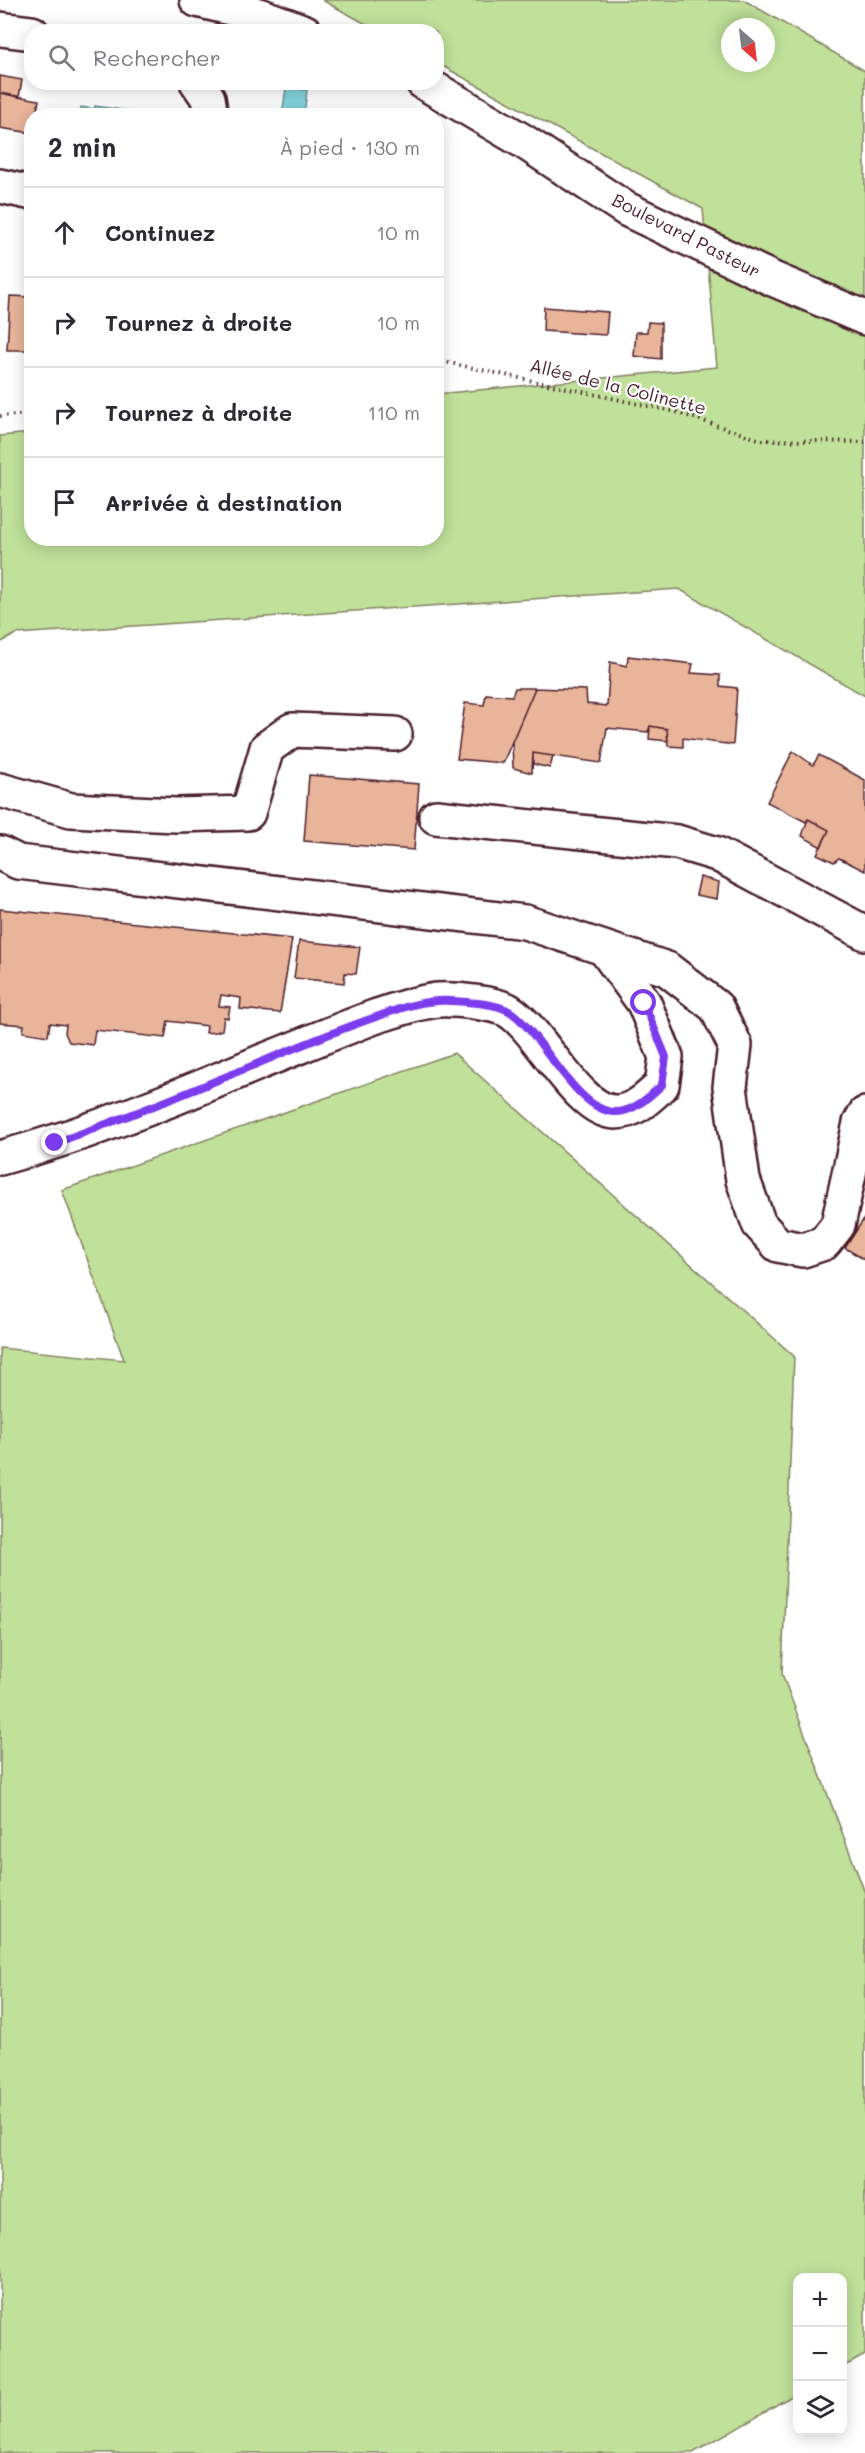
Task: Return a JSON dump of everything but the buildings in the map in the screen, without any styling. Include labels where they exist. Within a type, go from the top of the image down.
[{"type":"street","points":[[197,0],[259,15],[283,24]]},
{"type":"street","points":[[0,29],[24,32]]},
{"type":"street","points":[[202,90],[208,98],[210,108]]},
{"type":"street","name":"Boulevard Pasteur","points":[[437,90],[523,141],[626,209],[773,279],[865,318]]},
{"type":"street","points":[[0,186],[24,191]]},
{"type":"street","points":[[0,790],[71,810],[176,815],[248,813],[267,748],[292,730],[395,734]]},
{"type":"street","points":[[436,817],[677,842],[717,854],[865,933]]},
{"type":"street","points":[[0,853],[18,862],[29,864],[525,922],[668,969],[716,1007],[735,1045],[730,1087],[743,1180],[759,1224],[778,1245],[803,1250],[824,1243],[854,1209],[860,1123],[865,1114]]},
{"type":"street","points":[[0,1158],[55,1143],[160,1105],[342,1028],[409,1006],[439,1000],[477,1003],[509,1011],[529,1030],[573,1085],[596,1105],[616,1112],[641,1104],[662,1085],[666,1057],[644,1003],[604,948]]},
{"type":"path","name":"Allée de la Colinette","points":[[444,362],[604,394],[676,412],[761,440],[865,442]]},
{"type":"path","points":[[0,416],[24,414]]},
{"type":"green space","points":[[322,0],[744,0],[775,18],[721,18],[721,72],[775,72],[775,18],[865,71],[865,696],[679,589],[16,634],[0,643],[0,436],[24,434],[24,546],[444,546],[444,393],[717,367],[703,209],[444,67],[444,24],[366,24]]},
{"type":"green space","points":[[454,1053],[794,1356],[782,1674],[865,1893],[865,2355],[847,2365],[847,2273],[793,2273],[793,2395],[693,2453],[0,2453],[0,1348],[124,1360],[62,1190]]},
{"type":"water","points":[[286,90],[307,90],[305,108],[283,108]]},
{"type":"route","points":[[55,1143],[160,1105],[342,1028],[409,1006],[439,1000],[477,1003],[509,1011],[529,1030],[573,1085],[596,1105],[616,1112],[641,1104],[662,1085],[666,1057],[644,1003]]}]
